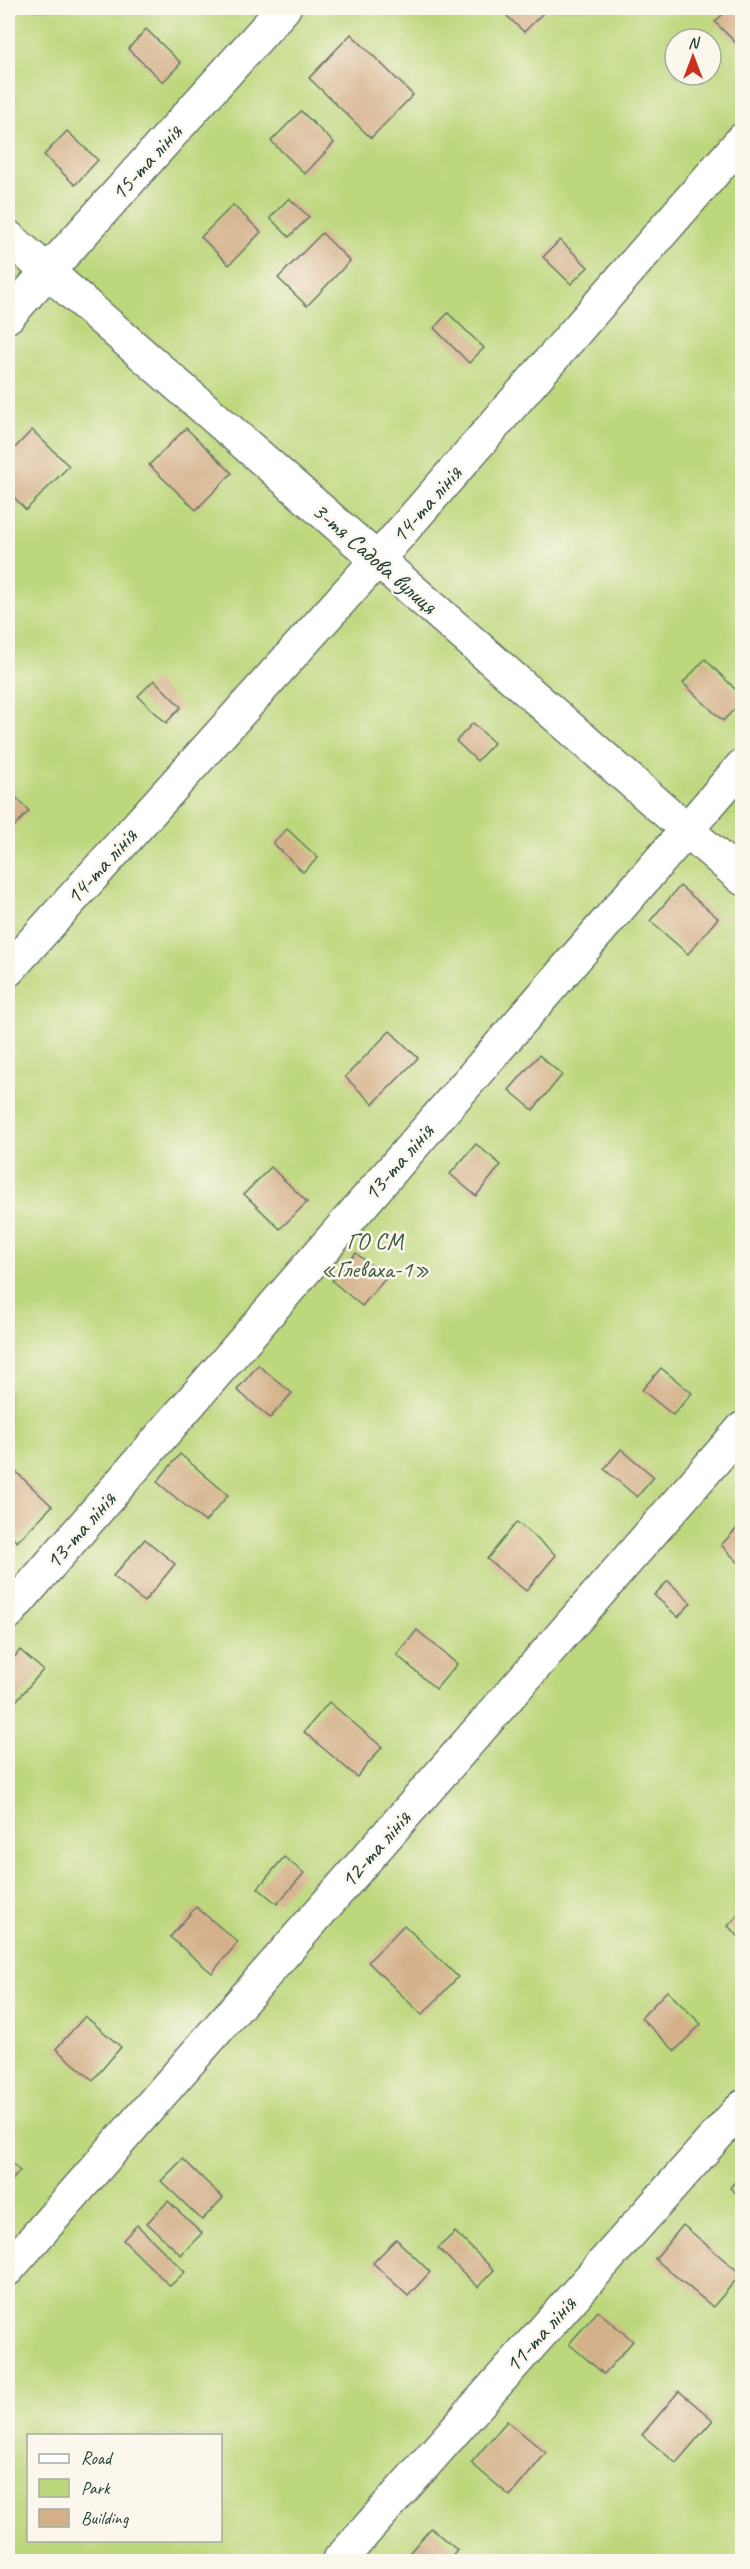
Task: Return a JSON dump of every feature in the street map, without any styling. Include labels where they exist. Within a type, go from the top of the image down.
[{"type":"street","name":"15-та лінія","points":[[8,316],[284,8]]},
{"type":"street","name":"14-та лінія","points":[[8,970],[377,560],[742,140]]},
{"type":"street","name":"3-тя Садова вулиця","points":[[8,237],[742,878]]},
{"type":"street","name":"13-та лінія","points":[[8,1614],[742,766]]},
{"type":"street","name":"12-та лінія","points":[[8,2269],[742,1429]]},
{"type":"street","name":"11-та лінія","points":[[338,2562],[742,2107]]},
{"type":"green space","name":"ГО СМ «Глеваха-1»","points":[[8,8],[742,8],[742,2561],[8,2561]]},
{"type":"building","points":[[514,8],[548,8],[524,32],[506,15]]},
{"type":"building","points":[[729,8],[742,8],[742,49],[723,30],[723,27],[715,22]]},
{"type":"building","points":[[146,29],[181,63],[163,82],[128,49]]},
{"type":"building","points":[[351,34],[413,95],[371,138],[309,78]]},
{"type":"building","points":[[301,111],[334,143],[305,174],[271,141]]},
{"type":"building","points":[[67,131],[98,160],[75,185],[44,155]]},
{"type":"building","points":[[289,198],[309,217],[289,237],[270,218]]},
{"type":"building","points":[[233,205],[261,232],[229,265],[201,237]]},
{"type":"building","points":[[322,233],[350,261],[307,306],[278,278]]},
{"type":"building","points":[[560,240],[588,267],[571,284],[543,257]]},
{"type":"building","points":[[448,313],[484,348],[469,363],[434,328]]},
{"type":"building","points":[[186,428],[232,473],[196,510],[149,465]]},
{"type":"building","points":[[32,430],[69,466],[26,510],[8,491],[8,455]]},
{"type":"building","points":[[705,659],[742,696],[742,701],[723,721],[683,683]]},
{"type":"building","points":[[154,680],[181,707],[166,723],[138,696]]},
{"type":"building","points":[[473,723],[494,743],[477,761],[456,741]]},
{"type":"building","points":[[8,789],[29,811],[9,832],[8,830]]},
{"type":"building","points":[[287,829],[318,858],[303,872],[273,843]]},
{"type":"building","points":[[680,886],[718,918],[688,954],[650,921]]},
{"type":"building","points":[[390,1031],[418,1058],[373,1104],[345,1077]]},
{"type":"building","points":[[539,1055],[562,1075],[533,1110],[509,1090]]},
{"type":"building","points":[[476,1144],[501,1165],[476,1196],[450,1174]]},
{"type":"building","points":[[271,1167],[307,1202],[280,1229],[244,1194]]},
{"type":"building","points":[[356,1253],[386,1278],[362,1306],[332,1281]]},
{"type":"building","points":[[258,1365],[292,1393],[270,1418],[237,1390]]},
{"type":"building","points":[[661,1368],[692,1393],[673,1415],[642,1390]]},
{"type":"building","points":[[621,1449],[654,1477],[637,1497],[604,1469]]},
{"type":"building","points":[[180,1454],[228,1495],[205,1522],[157,1482]]},
{"type":"building","points":[[11,1467],[52,1506],[17,1542],[8,1533],[8,1470]]},
{"type":"building","points":[[517,1522],[556,1555],[526,1591],[487,1559]]},
{"type":"building","points":[[742,1523],[742,1566],[721,1545]]},
{"type":"building","points":[[145,1539],[175,1564],[144,1602],[113,1576]]},
{"type":"building","points":[[668,1581],[691,1603],[678,1617],[654,1595]]},
{"type":"building","points":[[417,1630],[457,1664],[436,1689],[397,1655]]},
{"type":"building","points":[[20,1650],[43,1670],[11,1707],[8,1704],[8,1665]]},
{"type":"building","points":[[329,1702],[382,1747],[357,1777],[304,1732]]},
{"type":"building","points":[[284,1857],[304,1873],[277,1904],[258,1888]]},
{"type":"building","points":[[196,1907],[238,1942],[212,1973],[170,1937]]},
{"type":"building","points":[[742,1911],[742,1940],[728,1926]]},
{"type":"building","points":[[404,1925],[458,1977],[422,2015],[368,1962]]},
{"type":"building","points":[[667,1991],[701,2024],[675,2051],[641,2018]]},
{"type":"building","points":[[85,2016],[121,2047],[93,2080],[56,2049]]},
{"type":"building","points":[[183,2159],[223,2198],[202,2220],[161,2181]]},
{"type":"building","points":[[8,2160],[20,2171],[8,2185]]},
{"type":"building","points":[[742,2173],[742,2198],[730,2188]]},
{"type":"building","points":[[168,2201],[202,2233],[181,2255],[147,2223]]},
{"type":"building","points":[[137,2225],[185,2272],[170,2286],[123,2240]]},
{"type":"building","points":[[683,2225],[741,2274],[713,2307],[655,2259]]},
{"type":"building","points":[[455,2232],[494,2270],[478,2287],[438,2248]]},
{"type":"building","points":[[396,2239],[430,2272],[408,2296],[373,2263]]},
{"type":"building","points":[[598,2311],[633,2341],[604,2374],[569,2344]]},
{"type":"building","points":[[679,2391],[713,2420],[676,2463],[642,2435]]},
{"type":"building","points":[[507,2421],[546,2453],[510,2496],[471,2463]]},
{"type":"building","points":[[431,2528],[457,2550],[448,2562],[422,2562],[410,2552]]}]
